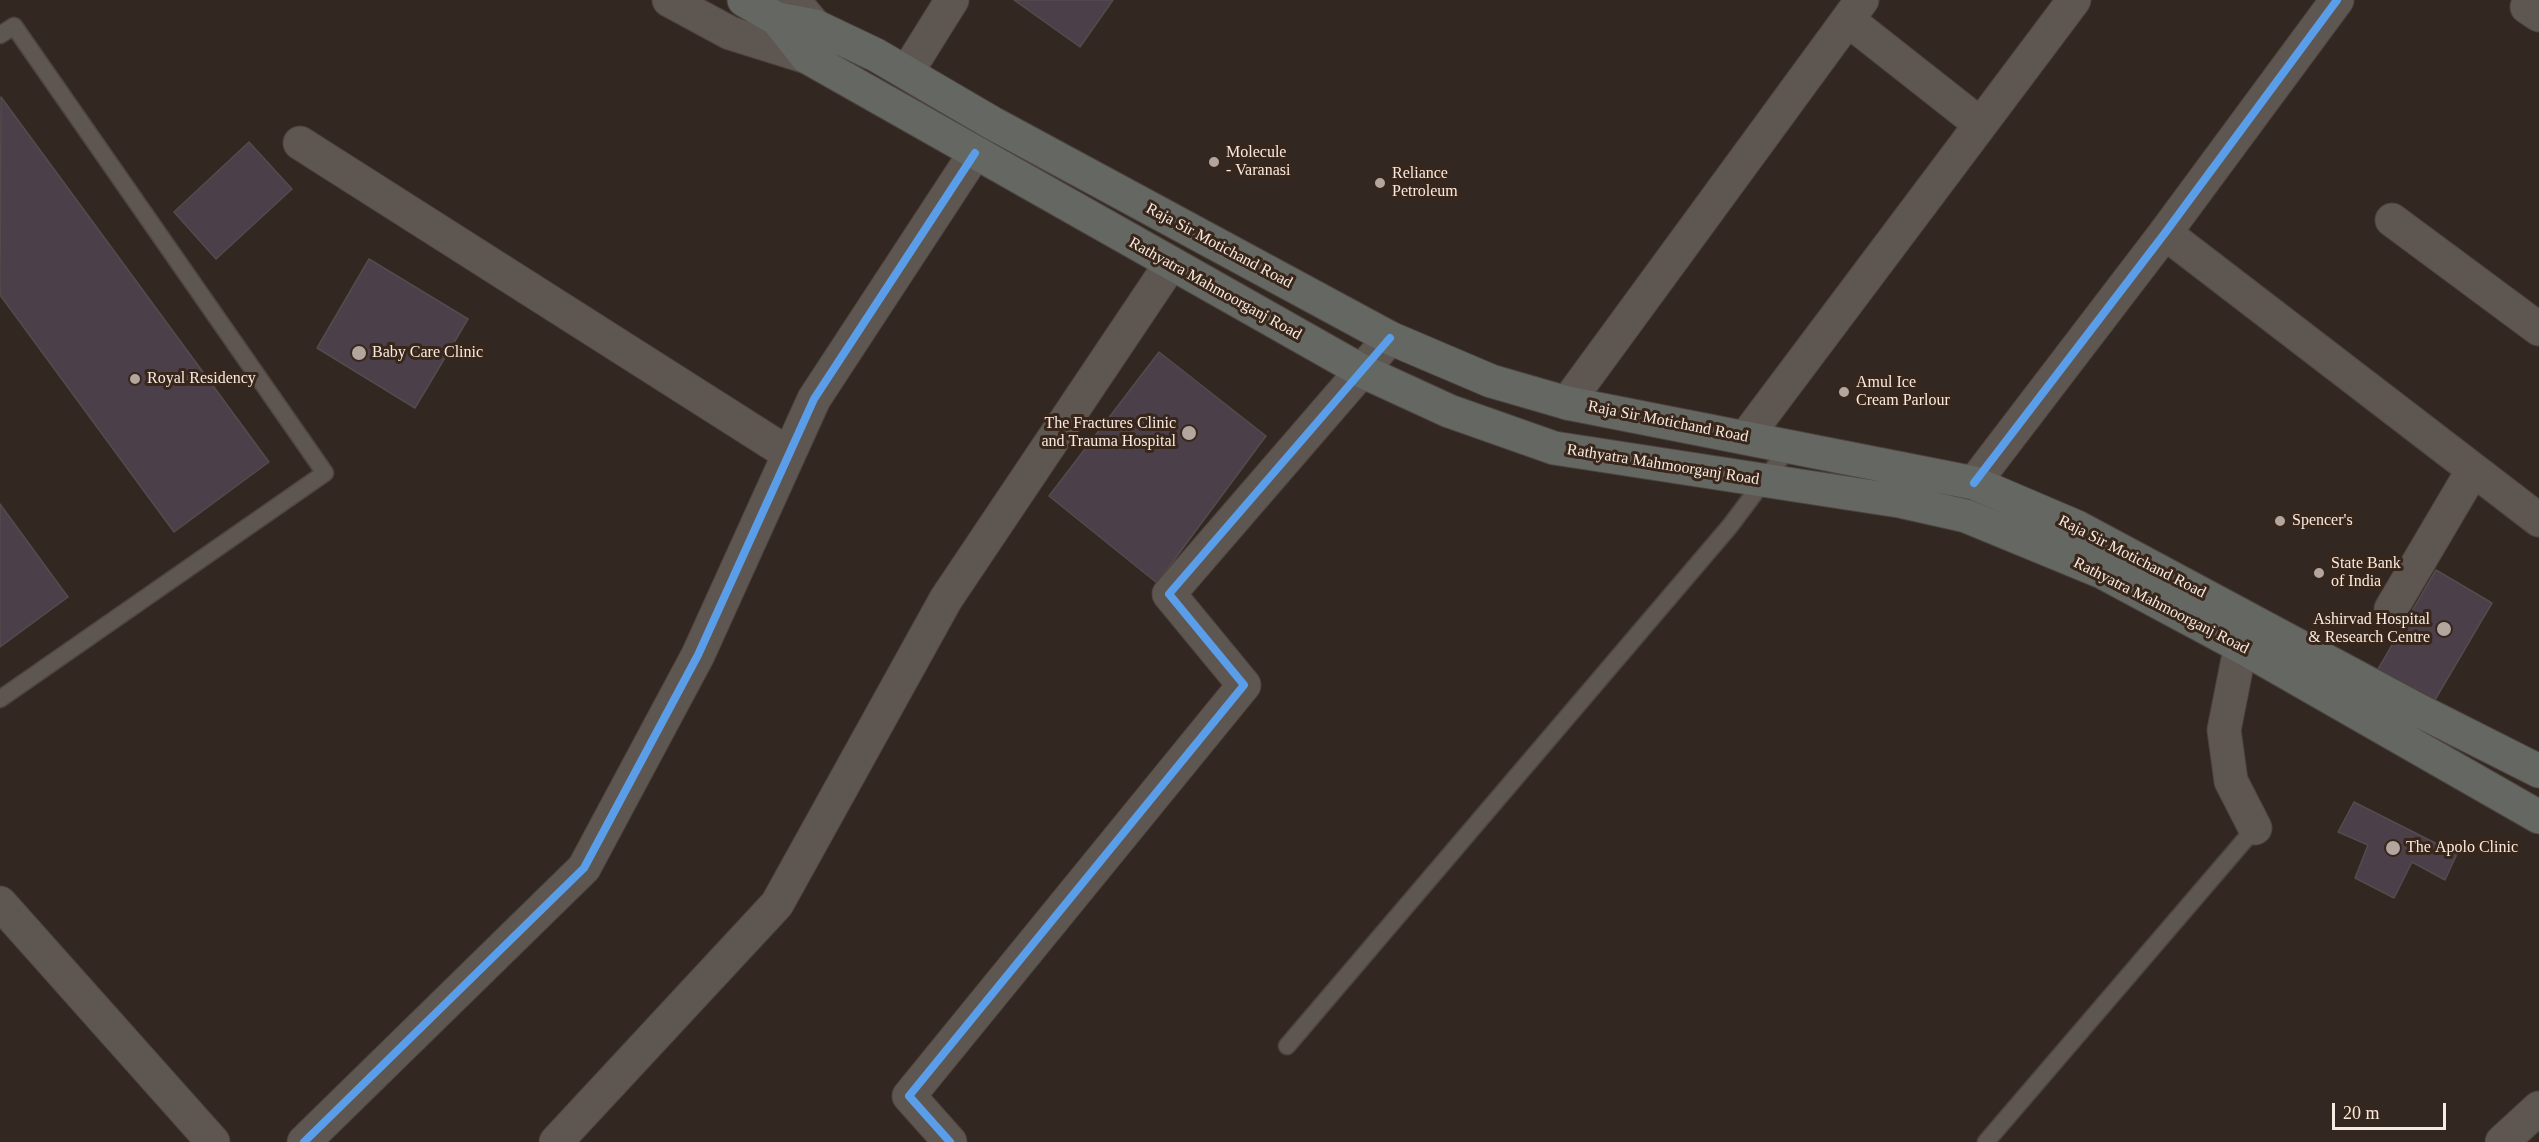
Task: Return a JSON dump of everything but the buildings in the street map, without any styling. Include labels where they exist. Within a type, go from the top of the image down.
[{"type":"main road","points":[[744,0],[785,9],[807,57]]},
{"type":"main road","name":"Raja Sir Motichand Road","points":[[785,9],[907,72],[994,124],[1390,338],[1491,381],[1567,403],[1974,483],[2078,527],[2244,631],[2420,711],[2539,771]]},
{"type":"main road","name":"Rathyatra Mahmoorganj Road","points":[[807,57],[1170,265],[1362,371],[1449,411],[1554,448],[1763,482],[1899,501],[1966,516],[2244,631],[2539,818]]},
{"type":"street","points":[[669,0],[730,33],[807,57]]},
{"type":"street","points":[[907,72],[952,0]]},
{"type":"street","points":[[1746,437],[2074,0]]},
{"type":"street","points":[[1974,483],[2165,233],[2337,0]]},
{"type":"street","points":[[1567,403],[1855,10],[1980,124]]},
{"type":"street","points":[[300,143],[789,454]]},
{"type":"street","points":[[304,1142],[584,868],[698,655],[814,399],[975,153]]},
{"type":"street","points":[[2392,220],[2539,329]]},
{"type":"street","points":[[2165,233],[2539,520]]},
{"type":"street","points":[[556,1142],[777,904],[946,598],[1170,265]]},
{"type":"street","points":[[950,1142],[909,1096],[1244,685],[1169,594],[1390,338]]},
{"type":"street","points":[[2391,609],[2473,470]]},
{"type":"street","points":[[2244,631],[2224,730],[2231,781],[2255,828]]},
{"type":"street","points":[[0,903],[213,1142]]},
{"type":"street","points":[[2502,1142],[2539,1108]]},
{"type":"lane","points":[[0,35],[14,26],[325,474],[0,699]]},
{"type":"lane","points":[[1287,1046],[1730,526],[1790,446]]},
{"type":"lane","points":[[1986,1142],[2255,828]]},
{"type":"cycle path","points":[[1974,483],[2165,233],[2337,0]]},
{"type":"cycle path","points":[[304,1142],[584,868],[698,655],[814,399],[975,153]]},
{"type":"cycle path","points":[[950,1142],[909,1096],[1244,685],[1169,594],[1390,338]]},
{"type":"place","name":"Molecule - Varanasi","points":[[1214,162]]},
{"type":"place","name":"Reliance Petroleum","points":[[1380,183]]},
{"type":"place","name":"Baby Care Clinic","points":[[359,353]]},
{"type":"place","name":"Royal Residency","points":[[135,379]]},
{"type":"place","name":"Amul Ice Cream Parlour","points":[[1844,392]]},
{"type":"place","name":"The Fractures Clinic and Trauma Hospital","points":[[1189,433]]},
{"type":"place","name":"Spencer's","points":[[2280,521]]},
{"type":"place","name":"State Bank of India","points":[[2319,573]]},
{"type":"place","name":"Ashirvad Hospital & Research Centre","points":[[2444,629]]},
{"type":"place","name":"The Apolo Clinic","points":[[2393,848]]}]
